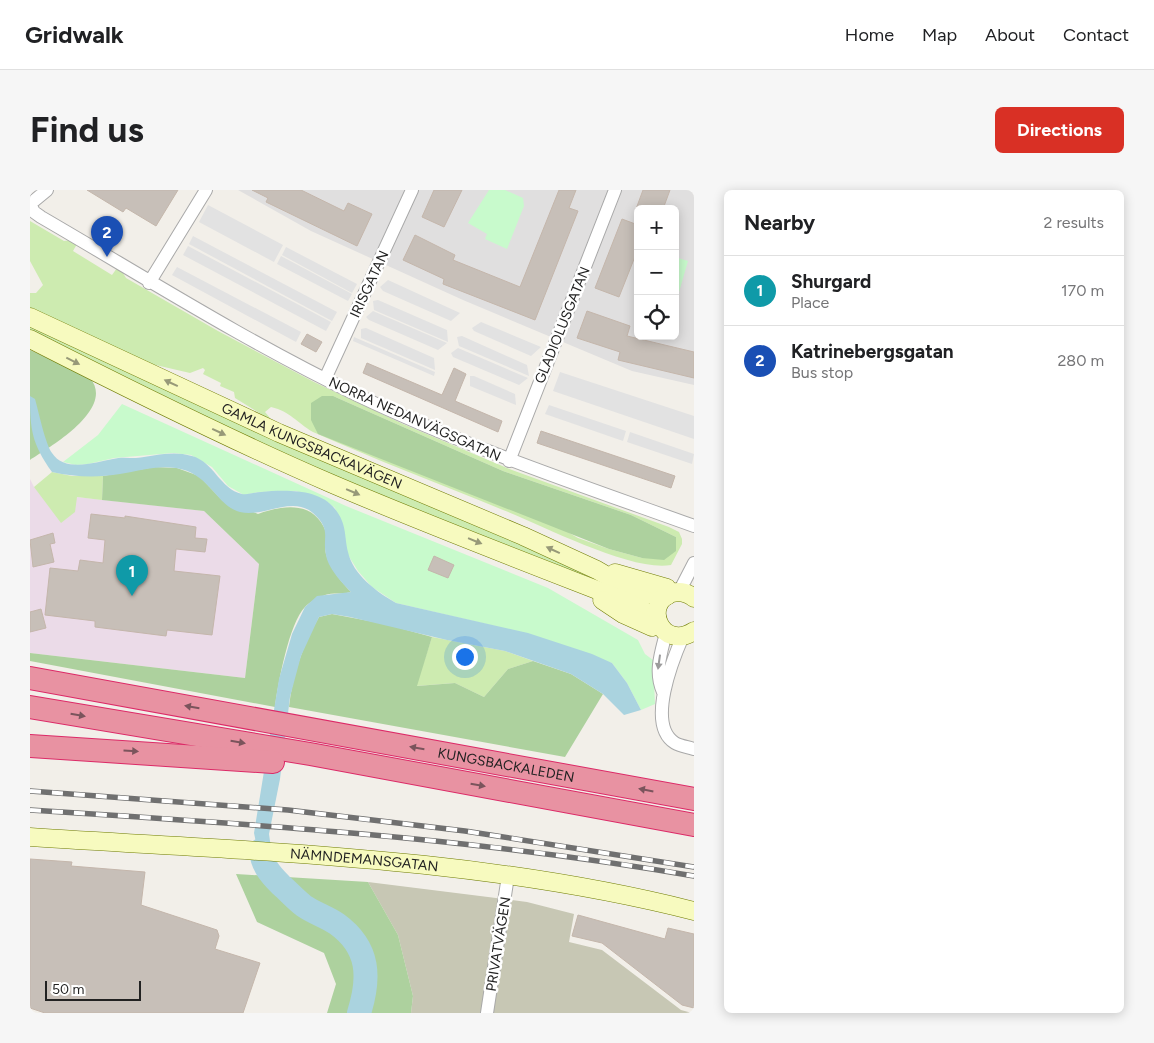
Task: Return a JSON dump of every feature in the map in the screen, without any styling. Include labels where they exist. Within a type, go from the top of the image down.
[{"type":"highway","name":"KUNGSBACKALEDEN","points":[[30,678],[694,799]]},
{"type":"highway","points":[[30,707],[267,754],[309,761],[396,770],[694,825]]},
{"type":"highway","points":[[30,746],[267,754]]},
{"type":"main road","name":"GAMLA KUNGSBACKAVÄGEN","points":[[30,317],[296,441],[473,514],[597,570],[633,591],[647,594],[679,595]]},
{"type":"main road","name":"GAMLA KUNGSBACKAVÄGEN","points":[[30,339],[117,384],[260,452],[429,524],[584,586],[623,614],[646,625],[690,634]]},
{"type":"main road","points":[[662,627],[658,608],[679,595]]},
{"type":"main road","name":"NÄMNDEMANSGATAN","points":[[30,837],[432,864],[649,899],[694,910]]},
{"type":"street","points":[[30,204],[47,190]]},
{"type":"street","points":[[149,283],[206,190]]},
{"type":"street","name":"IRISGATAN","points":[[325,379],[412,190]]},
{"type":"street","name":"GLADIOLUSGATAN","points":[[509,461],[615,190]]},
{"type":"street","name":"NORRA NEDANVÄGSGATAN","points":[[30,204],[34,212],[41,217],[149,283],[249,340],[325,379],[509,461],[694,526]]},
{"type":"street","points":[[679,595],[694,563]]},
{"type":"street","points":[[662,627],[658,668],[659,684],[663,692]]},
{"type":"street","points":[[690,634],[673,658],[663,692],[663,716],[668,735],[675,743],[694,748]]},
{"type":"street","name":"PRIVATVÄGEN","points":[[487,1013],[508,876]]},
{"type":"shaded area","points":[[238,190],[694,190],[694,385],[632,371],[463,300],[311,231]]},
{"type":"shaded area","points":[[208,205],[283,245],[274,262],[199,222]]},
{"type":"shaded area","points":[[193,236],[337,312],[332,321],[189,244]]},
{"type":"shaded area","points":[[188,246],[331,322],[326,331],[183,255]]},
{"type":"shaded area","points":[[286,247],[357,284],[352,293],[282,255]]},
{"type":"shaded area","points":[[281,256],[352,294],[348,301],[277,264]]},
{"type":"shaded area","points":[[177,267],[301,332],[296,342],[172,275]]},
{"type":"shaded area","points":[[388,280],[460,313],[451,321],[383,291],[380,287]]},
{"type":"shaded area","points":[[378,300],[447,330],[448,342],[374,310],[373,301]]},
{"type":"shaded area","points":[[373,311],[447,343],[438,350],[369,320],[366,317]]},
{"type":"shaded area","points":[[481,322],[541,347],[531,356],[474,331],[472,328]]},
{"type":"shaded area","points":[[366,328],[434,358],[435,370],[361,338],[361,329]]},
{"type":"shaded area","points":[[462,336],[527,365],[529,376],[459,346],[457,337]]},
{"type":"shaded area","points":[[354,337],[435,372],[434,376],[353,341]]},
{"type":"shaded area","points":[[458,348],[528,378],[519,385],[453,357],[451,353]]},
{"type":"shaded area","points":[[560,372],[694,416],[694,439],[553,391]]},
{"type":"shaded area","points":[[470,376],[515,394],[516,405],[470,386]]},
{"type":"shaded area","points":[[549,405],[626,431],[623,441],[545,414]]},
{"type":"shaded area","points":[[630,432],[694,454],[692,464],[627,442]]},
{"type":"shaded area","points":[[30,479],[34,487],[77,497],[204,511],[259,564],[245,678],[30,653]]},
{"type":"shaded area","points":[[368,882],[527,902],[574,914],[569,942],[602,950],[681,1010],[692,1013],[411,1013],[413,996],[398,935]]},
{"type":"green space","points":[[489,190],[505,190],[523,198],[524,206],[507,249],[485,239],[487,234],[468,223]]},
{"type":"green space","points":[[30,221],[64,241],[72,240],[77,244],[73,251],[112,275],[117,268],[121,270],[126,278],[218,331],[314,382],[403,424],[512,470],[669,527],[679,532],[682,544],[671,565],[634,562],[587,546],[313,432],[289,414],[278,409],[271,407],[265,412],[269,419],[235,398],[234,392],[220,386],[221,383],[203,374],[205,370],[203,368],[190,373],[147,363],[30,308],[30,293],[36,293],[43,285],[30,261]],"holes":[[[333,396],[503,471],[631,515],[676,537],[642,558],[578,538]]]},
{"type":"green space","points":[[679,258],[688,261],[679,292]]},
{"type":"green space","points":[[30,324],[625,592],[320,471],[30,330]]},
{"type":"green space","points":[[30,350],[90,378],[96,390],[94,402],[88,414],[77,426],[65,437],[30,460]]},
{"type":"green space","points":[[322,396],[333,396],[503,471],[631,515],[676,537],[676,551],[664,560],[642,558],[609,549],[318,434],[311,420],[311,403]]},
{"type":"green space","points":[[122,404],[346,506],[548,588],[638,640],[645,654],[653,660],[655,704],[641,710],[627,683],[612,663],[499,627],[396,603],[372,587],[358,571],[348,555],[335,508],[326,501],[296,491],[259,492],[244,495],[228,486],[212,467],[191,455],[173,453],[114,458],[76,465],[63,462],[98,435]]},
{"type":"green space","points":[[155,467],[177,468],[199,476],[219,497],[258,514],[287,507],[306,510],[314,514],[326,532],[326,551],[330,564],[351,592],[325,595],[309,603],[299,615],[285,654],[275,707],[30,661],[30,653],[245,678],[259,564],[204,511],[102,500],[103,476]]},
{"type":"green space","points":[[52,472],[72,476],[103,476],[102,500],[77,497],[75,512],[61,523],[34,487]]},
{"type":"green space","points":[[332,614],[385,624],[432,637],[417,686],[455,683],[484,697],[508,669],[533,661],[571,674],[603,694],[565,757],[289,707],[296,672],[308,638],[319,617]]},
{"type":"green space","points":[[432,637],[505,651],[533,661],[508,669],[484,697],[455,683],[416,686]]},
{"type":"green space","points":[[236,874],[368,882],[398,935],[413,996],[411,1013],[327,1013],[336,984],[324,953],[257,922]]},
{"type":"water","points":[[30,396],[35,399],[49,448],[58,459],[65,463],[81,465],[118,458],[136,458],[171,453],[185,454],[200,459],[228,487],[242,494],[290,491],[320,497],[335,509],[342,520],[348,552],[355,568],[381,594],[396,603],[528,633],[592,654],[612,663],[627,683],[641,710],[624,715],[603,694],[571,674],[505,651],[447,640],[350,617],[332,614],[319,617],[301,656],[290,697],[280,779],[269,834],[275,877],[264,881],[254,833],[279,679],[292,634],[305,607],[317,596],[351,592],[329,565],[322,524],[313,513],[305,508],[296,506],[249,513],[232,509],[197,476],[176,468],[155,468],[94,476],[77,476],[52,472],[36,445],[32,428]]},
{"type":"building","points":[[87,190],[178,190],[156,226],[126,208],[123,212]]},
{"type":"building","points":[[252,190],[301,190],[344,211],[348,203],[372,214],[357,246],[266,202],[268,198]]},
{"type":"building","points":[[434,190],[462,190],[444,227],[422,217]]},
{"type":"building","points":[[559,190],[576,190],[569,208],[578,211],[535,320],[443,284],[444,279],[403,260],[415,235],[455,255],[453,260],[520,287]]},
{"type":"building","points":[[643,190],[670,190],[664,205],[637,205]]},
{"type":"building","points":[[622,219],[634,224],[634,259],[619,297],[595,288]]},
{"type":"building","points":[[587,311],[630,326],[627,336],[634,338],[634,340],[644,340],[694,352],[694,378],[618,360],[620,352],[577,338]]},
{"type":"building","points":[[307,334],[322,342],[316,352],[301,344]]},
{"type":"building","points":[[367,363],[442,395],[454,368],[466,374],[455,401],[502,421],[498,432],[363,373]]},
{"type":"building","points":[[541,431],[675,476],[671,488],[537,443]]},
{"type":"building","points":[[91,514],[125,518],[125,516],[196,527],[195,538],[207,539],[205,552],[176,549],[174,571],[220,576],[212,635],[167,630],[166,636],[95,627],[95,621],[45,615],[50,568],[78,571],[80,560],[103,563],[105,540],[88,538]]},
{"type":"building","points":[[53,533],[55,543],[50,544],[54,562],[33,567],[30,540]]},
{"type":"building","points":[[434,556],[454,565],[448,578],[428,570]]},
{"type":"building","points":[[41,609],[46,628],[30,632],[30,612]]},
{"type":"building","points":[[30,859],[72,862],[71,866],[145,872],[141,905],[217,930],[219,936],[215,949],[260,963],[243,1013],[45,1013],[30,1008]]},
{"type":"building","points":[[578,915],[665,939],[668,928],[694,934],[694,1008],[682,1005],[602,943],[572,936]]},
{"type":"waterway","points":[[261,850],[267,869],[281,885],[304,906],[337,924],[356,943],[361,953],[366,976],[363,1000],[359,1013]]},
{"type":"railway","points":[[30,791],[288,810],[465,831],[694,867]]},
{"type":"railway","points":[[30,810],[280,827],[446,842],[611,863],[694,876]]},
{"type":"place","name":"Katrinebergsgatan","points":[[107,257]]},
{"type":"place","name":"Shurgard","points":[[132,596]]}]
